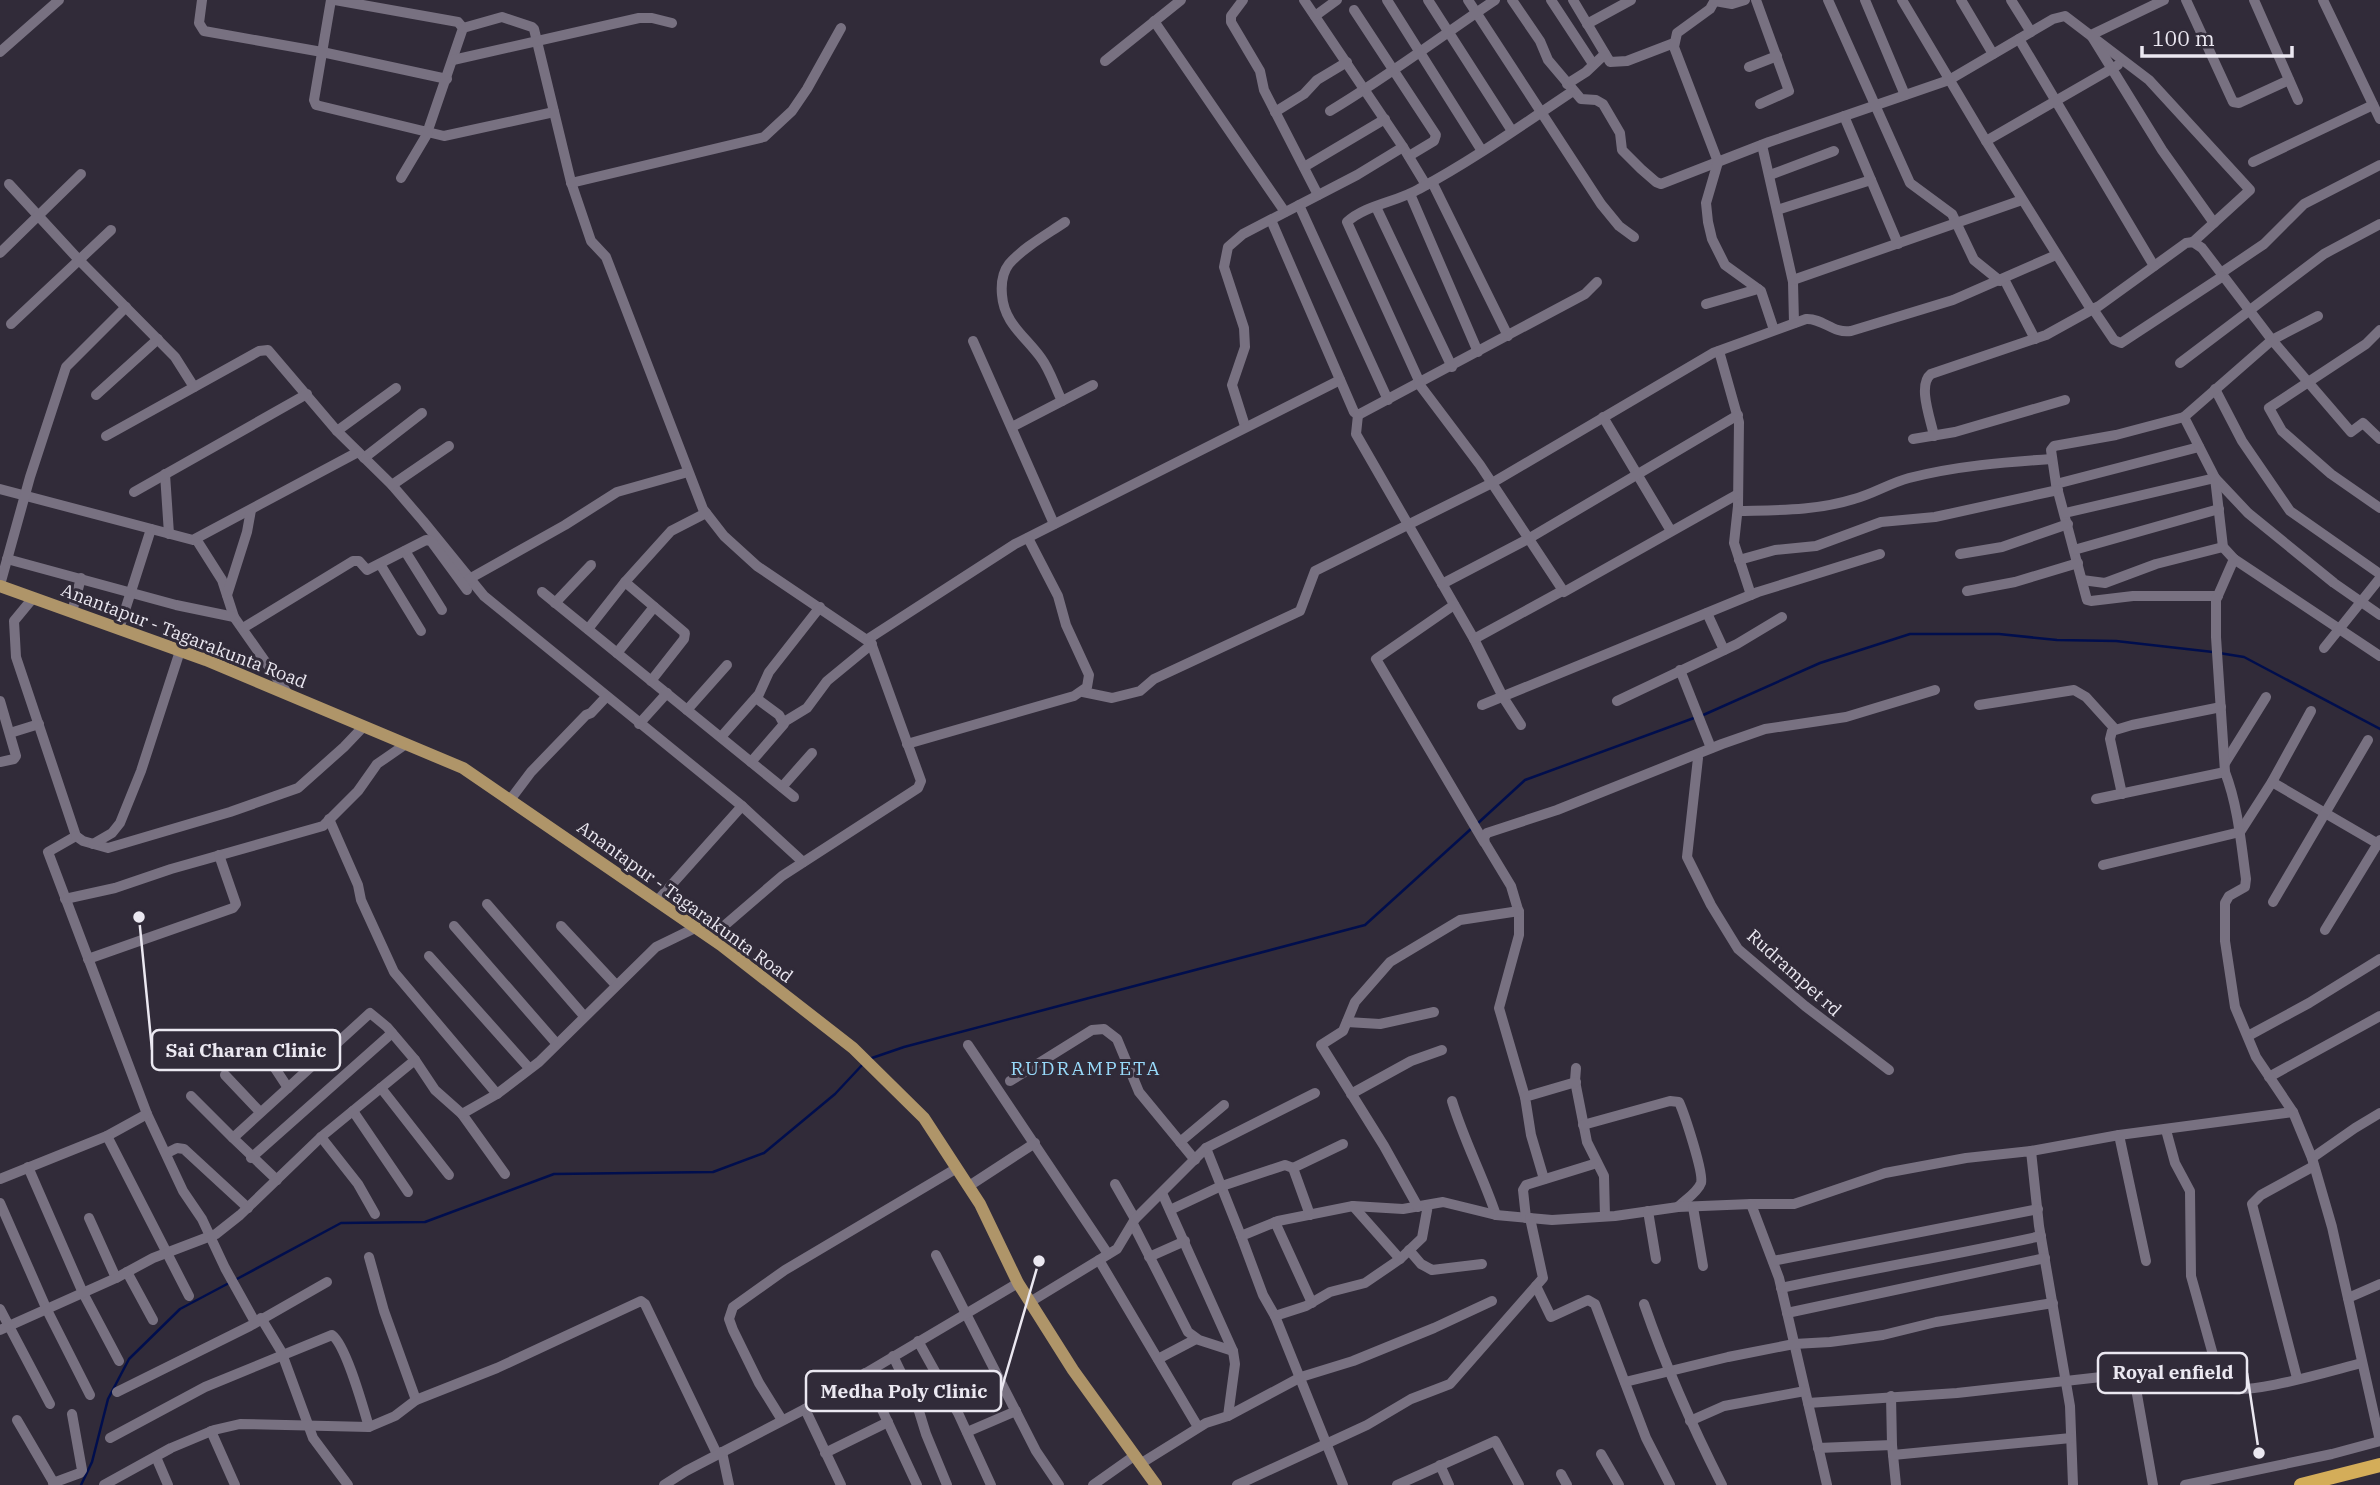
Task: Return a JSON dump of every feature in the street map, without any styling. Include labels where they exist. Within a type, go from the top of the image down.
[{"type":"highway","points":[[2301,1485],[2380,1465]]},
{"type":"main road","name":"Anantapur - Tagarakunta Road","points":[[0,586],[180,651],[463,768],[710,938],[853,1048],[924,1118],[980,1204],[1030,1302],[1073,1370],[1156,1485]]},
{"type":"street","points":[[0,52],[59,0]]},
{"type":"street","points":[[202,0],[199,23],[204,31],[322,52],[447,79]]},
{"type":"street","points":[[463,29],[458,22],[333,0],[315,104],[448,135],[554,113]]},
{"type":"street","points":[[1105,61],[1181,0]]},
{"type":"street","points":[[1243,0],[1230,20],[1261,74],[1264,90],[1318,195]]},
{"type":"street","points":[[1304,0],[1429,184],[1508,336]]},
{"type":"street","points":[[1315,16],[1336,0]]},
{"type":"street","points":[[1387,0],[1482,151]]},
{"type":"street","points":[[1428,0],[1512,131]]},
{"type":"street","points":[[1468,0],[1601,204],[1619,226],[1634,236]]},
{"type":"street","points":[[1331,111],[1366,90],[1495,0]]},
{"type":"street","points":[[1512,0],[1541,41],[1546,57],[1581,99],[1596,100],[1604,104],[1620,133],[1622,150],[1656,182],[1665,183],[1762,145],[1949,80],[2062,16],[2070,19],[2149,80],[2250,190],[2193,242],[2186,243],[2094,309],[2035,339],[1929,376],[1924,387],[1934,436]]},
{"type":"street","points":[[1551,0],[1593,64]]},
{"type":"street","points":[[1573,0],[1610,62],[1616,63],[1674,43]]},
{"type":"street","points":[[1587,24],[1631,0]]},
{"type":"street","points":[[1745,0],[1732,4],[1715,0],[1710,9],[1677,33],[1674,43],[1676,55],[1718,162],[1706,203],[1712,239],[1725,265],[1763,295],[1774,330]]},
{"type":"street","points":[[1756,0],[1788,92],[1760,104]]},
{"type":"street","points":[[1828,0],[1910,183],[1952,214],[1974,260],[2002,280],[2035,339]]},
{"type":"street","points":[[1865,0],[1905,95]]},
{"type":"street","points":[[1902,0],[2056,255],[2114,340],[2121,343],[2264,244],[2304,204],[2380,165]]},
{"type":"street","points":[[1961,0],[1993,54]]},
{"type":"street","points":[[2011,0],[2031,32]]},
{"type":"street","points":[[2091,35],[2164,0]]},
{"type":"street","points":[[2186,0],[2233,102],[2239,103],[2289,79]]},
{"type":"street","points":[[2255,0],[2298,100]]},
{"type":"street","points":[[2323,0],[2380,119]]},
{"type":"street","points":[[1245,426],[1232,385],[1244,347],[1244,328],[1224,261],[1228,247],[1285,212],[1436,138],[1354,10]]},
{"type":"street","points":[[463,29],[502,17],[532,27],[538,40],[571,183],[589,237],[608,262],[706,513],[724,536],[752,562],[870,642],[921,785],[782,876],[710,938]]},
{"type":"street","points":[[453,60],[639,18],[672,23]]},
{"type":"street","points":[[1154,22],[1285,212]]},
{"type":"street","points":[[571,183],[764,138],[792,111],[841,28]]},
{"type":"street","points":[[401,178],[428,131],[463,29]]},
{"type":"street","points":[[2091,35],[2162,150],[2214,223]]},
{"type":"street","points":[[2019,39],[2154,266]]},
{"type":"street","points":[[1562,591],[1492,483],[1419,384],[1346,224],[1349,219],[1429,184],[1482,151],[1541,112],[1605,54]]},
{"type":"street","points":[[1749,67],[1777,57]]},
{"type":"street","points":[[1986,141],[2125,61]]},
{"type":"street","points":[[1275,112],[1304,94],[1320,77],[1347,62]]},
{"type":"street","points":[[2253,162],[2373,105]]},
{"type":"street","points":[[1844,116],[1898,244]]},
{"type":"street","points":[[1304,167],[1385,119]]},
{"type":"street","points":[[1762,145],[1793,280],[1794,323]]},
{"type":"street","points":[[1770,175],[1834,152]]},
{"type":"street","points":[[0,253],[81,174]]},
{"type":"street","points":[[1777,210],[1871,180]]},
{"type":"street","points":[[9,184],[179,362],[194,387]]},
{"type":"street","points":[[1410,194],[1478,352]]},
{"type":"street","points":[[1793,280],[2022,200]]},
{"type":"street","points":[[1299,205],[1388,400]]},
{"type":"street","points":[[1376,207],[1452,367]]},
{"type":"street","points":[[1271,220],[1354,412],[1358,415]]},
{"type":"street","points":[[1062,401],[1041,358],[1011,324],[1004,310],[1001,289],[1004,272],[1009,265],[1065,222]]},
{"type":"street","points":[[2180,363],[2333,248],[2380,224]]},
{"type":"street","points":[[12,324],[111,230]]},
{"type":"street","points":[[2193,242],[2202,248],[2272,340],[2351,432],[2363,423],[2380,439]]},
{"type":"street","points":[[908,744],[1083,692],[1110,698],[1138,692],[1154,679],[1300,611],[1315,570],[1492,483],[1719,351],[1794,323],[1815,319],[1839,332],[1851,331],[1953,300],[2056,255]]},
{"type":"street","points":[[1358,415],[1586,294],[1597,282]]},
{"type":"street","points":[[1706,304],[1758,289]]},
{"type":"street","points":[[0,586],[66,367],[126,307]]},
{"type":"street","points":[[2218,596],[2133,596],[2091,601],[2086,598],[2057,487],[2051,450],[2057,445],[2116,435],[2184,416],[2272,340],[2318,316]]},
{"type":"street","points":[[2380,330],[2366,344],[2269,408],[2282,431],[2331,474],[2380,508]]},
{"type":"street","points":[[96,395],[158,339]]},
{"type":"street","points":[[973,341],[1054,524]]},
{"type":"street","points":[[106,436],[266,349],[272,352],[337,431],[392,485],[468,584]]},
{"type":"street","points":[[1719,351],[1738,415],[1738,511],[1734,542],[1751,595]]},
{"type":"street","points":[[751,762],[784,722],[807,708],[827,681],[870,642],[1003,551],[1340,380]]},
{"type":"street","points":[[1012,427],[1093,384]]},
{"type":"street","points":[[337,431],[396,388]]},
{"type":"street","points":[[2215,389],[2242,441],[2290,511],[2380,576],[2324,648]]},
{"type":"street","points":[[134,492],[307,394]]},
{"type":"street","points":[[1913,439],[1980,425],[2065,400]]},
{"type":"street","points":[[0,489],[196,539],[361,455],[422,413]]},
{"type":"street","points":[[1358,415],[1356,434],[1521,725]]},
{"type":"street","points":[[1442,584],[1528,539],[1738,415]]},
{"type":"street","points":[[2184,416],[2215,478],[2248,513],[2334,583],[2380,615]]},
{"type":"street","points":[[1603,417],[1671,531]]},
{"type":"street","points":[[392,485],[449,446]]},
{"type":"street","points":[[1739,560],[1775,550],[1816,547],[1881,522],[1934,517],[2057,487],[2199,447]]},
{"type":"street","points":[[1738,511],[1814,509],[1860,498],[1883,486],[1912,478],[1986,465],[2052,459]]},
{"type":"street","points":[[468,584],[618,492],[688,472]]},
{"type":"street","points":[[165,474],[169,534]]},
{"type":"street","points":[[2215,478],[2223,547],[2234,559],[2380,656]]},
{"type":"street","points":[[2065,513],[2215,478]]},
{"type":"street","points":[[1474,639],[1562,591],[1567,592],[1738,494]]},
{"type":"street","points":[[2074,550],[2219,509]]},
{"type":"street","points":[[227,595],[247,533],[251,510]]},
{"type":"street","points":[[588,629],[625,582],[675,528],[706,513]]},
{"type":"street","points":[[1960,554],[2003,547],[2068,524]]},
{"type":"street","points":[[119,629],[152,528]]},
{"type":"street","points":[[1028,538],[1059,596],[1066,625],[1086,666],[1089,681],[1083,692]]},
{"type":"street","points":[[196,539],[222,580],[234,617],[288,694]]},
{"type":"street","points":[[243,628],[353,561],[360,562],[366,570],[426,540],[430,541],[468,584],[742,806],[803,862]]},
{"type":"street","points":[[2082,580],[2105,583],[2156,564],[2223,547]]},
{"type":"street","points":[[405,551],[442,610]]},
{"type":"street","points":[[1482,705],[1751,595],[1880,554]]},
{"type":"street","points":[[7,559],[176,605],[234,617]]},
{"type":"street","points":[[2185,1485],[2332,1454],[2380,1441],[2332,1227],[2313,1162],[2293,1112],[2256,1057],[2235,1007],[2225,941],[2225,903],[2229,896],[2245,887],[2246,879],[2240,832],[2225,768],[2216,636],[2216,600],[2234,559]]},
{"type":"street","points":[[1967,591],[2022,580],[2078,563]]},
{"type":"street","points":[[380,564],[421,631]]},
{"type":"street","points":[[555,603],[591,565]]},
{"type":"street","points":[[72,612],[80,578]]},
{"type":"street","points":[[625,582],[685,635],[651,681]]},
{"type":"street","points":[[542,592],[794,797]]},
{"type":"street","points":[[33,598],[14,621],[16,657],[76,836],[93,845],[110,848],[230,812],[298,788],[364,726]]},
{"type":"street","points":[[1454,605],[1376,659],[1511,886],[1519,911],[1519,935],[1499,1008],[1525,1097],[1531,1135],[1544,1179]]},
{"type":"street","points":[[617,653],[654,607]]},
{"type":"street","points":[[721,737],[756,698],[766,676],[820,607]]},
{"type":"street","points":[[1707,612],[1724,650]]},
{"type":"street","points":[[1618,701],[1724,650],[1782,617]]},
{"type":"street","points":[[93,845],[111,833],[120,822],[141,771],[180,651]]},
{"type":"street","points":[[687,710],[727,665]]},
{"type":"street","points":[[1680,670],[1711,748]]},
{"type":"street","points":[[1485,844],[1484,838],[1489,831],[1557,810],[1765,729],[1846,717],[1935,690]]},
{"type":"street","points":[[1979,705],[2074,690],[2086,697],[2115,729]]},
{"type":"street","points":[[639,724],[667,693]]},
{"type":"street","points":[[510,800],[531,772],[584,716],[591,713],[606,697]]},
{"type":"street","points":[[2096,799],[2225,768],[2266,697]]},
{"type":"street","points":[[756,698],[784,722]]},
{"type":"street","points":[[0,701],[16,756],[14,759],[0,762]]},
{"type":"street","points":[[2115,729],[2221,707]]},
{"type":"street","points":[[2103,865],[2240,832],[2272,782],[2311,711]]},
{"type":"street","points":[[10,733],[39,724]]},
{"type":"street","points":[[2115,729],[2110,739],[2122,794]]},
{"type":"street","points":[[2273,902],[2368,740]]},
{"type":"street","points":[[65,898],[115,888],[323,826],[358,791],[377,765],[406,744]]},
{"type":"street","points":[[782,787],[812,753]]},
{"type":"street","name":"Rudrampet rd","points":[[1698,758],[1687,857],[1711,905],[1738,949],[1805,1006],[1889,1070]]},
{"type":"street","points":[[2272,782],[2379,843],[2325,930]]},
{"type":"street","points":[[657,901],[742,806]]},
{"type":"street","points":[[330,819],[358,885],[361,900],[394,972],[497,1094]]},
{"type":"street","points":[[76,836],[48,852],[147,1114],[183,1191],[202,1219],[225,1268],[282,1356],[307,1426],[318,1446],[348,1485]]},
{"type":"street","points":[[89,959],[233,908],[236,904],[219,855]]},
{"type":"street","points":[[487,904],[584,1016]]},
{"type":"street","points":[[1275,1315],[1312,1303],[1330,1293],[1365,1283],[1400,1259],[1422,1238],[1423,1206],[1321,1046],[1342,1032],[1356,999],[1390,962],[1460,920],[1519,911]]},
{"type":"street","points":[[454,926],[556,1043]]},
{"type":"street","points":[[561,926],[616,985]]},
{"type":"street","points":[[462,1114],[497,1094],[539,1062],[656,947],[695,928]]},
{"type":"street","points":[[429,956],[529,1068]]},
{"type":"street","points":[[2248,1036],[2329,992],[2380,958]]},
{"type":"street","points":[[1347,1022],[1380,1024],[1434,1012]]},
{"type":"street","points":[[233,1138],[370,1013],[415,1060],[435,1090],[462,1114],[505,1174]]},
{"type":"street","points":[[2269,1077],[2380,1016]]},
{"type":"street","points":[[1010,1081],[1092,1030],[1104,1029],[1117,1040],[1139,1092],[1195,1160]]},
{"type":"street","points":[[251,1158],[392,1033]]},
{"type":"street","points":[[968,1045],[1035,1143],[1104,1257],[1158,1359],[1198,1427]]},
{"type":"street","points":[[1351,1094],[1411,1061],[1441,1050]]},
{"type":"street","points":[[265,1054],[288,1088]]},
{"type":"street","points":[[4,1328],[166,1253],[210,1236],[248,1208],[321,1137],[415,1060]]},
{"type":"street","points":[[1576,1068],[1587,1142],[1604,1176],[1605,1216]]},
{"type":"street","points":[[225,1075],[260,1112]]},
{"type":"street","points":[[1525,1097],[1576,1082]]},
{"type":"street","points":[[380,1088],[449,1175]]},
{"type":"street","points":[[1030,1302],[1119,1246],[1134,1221],[1206,1148],[1315,1093]]},
{"type":"street","points":[[191,1096],[251,1158],[278,1180]]},
{"type":"street","points":[[1452,1101],[1462,1135],[1487,1188],[1496,1215]]},
{"type":"street","points":[[1583,1125],[1670,1101],[1678,1102],[1701,1180],[1697,1188],[1678,1207]]},
{"type":"street","points":[[1180,1142],[1224,1105]]},
{"type":"street","points":[[354,1111],[408,1192]]},
{"type":"street","points":[[1241,1237],[1275,1222],[1353,1206],[1403,1209],[1443,1202],[1496,1215],[1552,1220],[1678,1207],[1794,1204],[1885,1173],[1966,1158],[2031,1151],[2119,1135],[2293,1112]]},
{"type":"street","points":[[0,1179],[107,1136],[147,1114]]},
{"type":"street","points":[[2297,1378],[2252,1204],[2261,1195],[2313,1162],[2355,1128],[2380,1114]]},
{"type":"street","points":[[2166,1130],[2175,1163],[2190,1191],[2192,1276],[2220,1384],[2224,1388],[2233,1389],[2266,1386],[2362,1363]]},
{"type":"street","points":[[2119,1135],[2146,1261]]},
{"type":"street","points":[[107,1136],[188,1296]]},
{"type":"street","points":[[321,1137],[358,1184],[375,1214]]},
{"type":"street","points":[[969,1186],[1035,1143]]},
{"type":"street","points":[[1170,1209],[1222,1186],[1285,1166],[1293,1168],[1343,1144]]},
{"type":"street","points":[[167,1153],[177,1148],[184,1149],[248,1208]]},
{"type":"street","points":[[1206,1148],[1263,1295],[1275,1315],[1343,1485]]},
{"type":"street","points":[[2031,1151],[2041,1236],[2070,1406],[2073,1485]]},
{"type":"street","points":[[1237,1485],[1367,1425],[1411,1399],[1450,1384],[1543,1278],[1528,1218],[1524,1187],[1597,1163]]},
{"type":"street","points":[[28,1167],[83,1293],[119,1361]]},
{"type":"street","points":[[782,1420],[733,1330],[729,1319],[731,1310],[785,1270],[957,1168]]},
{"type":"street","points":[[1293,1168],[1310,1215]]},
{"type":"street","points":[[1115,1184],[1185,1327],[1196,1339],[1233,1351]]},
{"type":"street","points":[[1162,1192],[1233,1351],[1235,1364],[1228,1416]]},
{"type":"street","points":[[0,1203],[47,1310],[90,1395]]},
{"type":"street","points":[[1751,1204],[1781,1288],[1827,1485]]},
{"type":"street","points":[[1353,1206],[1400,1259]]},
{"type":"street","points":[[1693,1207],[1703,1266]]},
{"type":"street","points":[[1773,1261],[2038,1209]]},
{"type":"street","points":[[1648,1211],[1656,1259]]},
{"type":"street","points":[[89,1219],[116,1278]]},
{"type":"street","points":[[1275,1222],[1312,1303]]},
{"type":"street","points":[[1781,1288],[1853,1271],[1953,1256],[2041,1236]]},
{"type":"street","points":[[1149,1257],[1185,1241]]},
{"type":"street","points":[[1409,1251],[1421,1264],[1432,1270],[1482,1264]]},
{"type":"street","points":[[936,1255],[1036,1451],[1059,1485]]},
{"type":"street","points":[[369,1257],[384,1311],[416,1400]]},
{"type":"street","points":[[1787,1313],[2045,1258]]},
{"type":"street","points":[[127,1272],[153,1320]]},
{"type":"street","points":[[117,1392],[327,1282]]},
{"type":"street","points":[[664,1485],[679,1481],[720,1453],[805,1409],[1018,1283]]},
{"type":"street","points":[[2348,1298],[2380,1284]]},
{"type":"street","points":[[1536,1286],[1550,1317],[1588,1300],[1592,1301],[1646,1437],[1670,1485]]},
{"type":"street","points":[[103,1485],[211,1431],[240,1424],[369,1427],[395,1416],[416,1400],[497,1368],[641,1301],[645,1304],[720,1453],[729,1485]]},
{"type":"street","points":[[1093,1485],[1198,1427],[1228,1416],[1299,1378],[1353,1361],[1493,1301]]},
{"type":"street","points":[[1625,1382],[1668,1370],[1794,1344],[1883,1335],[1936,1322],[2053,1303]]},
{"type":"street","points":[[1644,1304],[1668,1370],[1722,1485]]},
{"type":"street","points":[[0,1309],[4,1328],[50,1404]]},
{"type":"street","points":[[110,1438],[201,1388],[328,1335],[334,1336],[348,1362],[369,1427]]},
{"type":"street","points":[[1158,1359],[1196,1339]]},
{"type":"street","points":[[918,1341],[967,1432],[991,1485]]},
{"type":"street","points":[[893,1356],[918,1408],[947,1485]]},
{"type":"street","points":[[864,1373],[917,1485]]},
{"type":"street","points":[[1808,1403],[1957,1393],[2125,1374],[2132,1377],[2153,1485]]},
{"type":"street","points":[[1690,1421],[1724,1406],[1805,1391]]},
{"type":"street","points":[[1891,1396],[1896,1485]]},
{"type":"street","points":[[805,1409],[841,1485]]},
{"type":"street","points":[[967,1432],[1016,1411]]},
{"type":"street","points":[[17,1420],[54,1484],[82,1470],[72,1413]]},
{"type":"street","points":[[825,1453],[888,1422]]},
{"type":"street","points":[[211,1431],[235,1485]]},
{"type":"street","points":[[1818,1448],[1892,1450],[2071,1438]]},
{"type":"street","points":[[1397,1485],[1495,1441],[1519,1485]]},
{"type":"street","points":[[1601,1454],[1619,1485]]},
{"type":"street","points":[[156,1457],[168,1485]]},
{"type":"street","points":[[1440,1465],[1450,1485]]},
{"type":"street","points":[[1561,1474],[1567,1485]]},
{"type":"waterway","points":[[1701,716],[1820,663],[1910,634],[1999,634],[2057,640],[2116,641],[2213,652]]},
{"type":"waterway","points":[[2219,653],[2244,657],[2380,729]]},
{"type":"waterway","points":[[1477,824],[1525,780],[1694,718]]},
{"type":"waterway","points":[[869,1059],[904,1047],[1365,925],[1472,828]]},
{"type":"waterway","points":[[235,1280],[341,1223],[425,1222],[554,1174],[713,1172],[764,1153],[835,1094],[864,1063]]},
{"type":"waterway","points":[[81,1485],[92,1462],[108,1399],[129,1359],[180,1309],[229,1283]]},
{"type":"place","name":"Sai Charan Clinic","points":[[139,917]]},
{"type":"place","name":"Medha Poly Clinic","points":[[1039,1261]]},
{"type":"place","name":"Royal enfield","points":[[2259,1453]]},
{"type":"district","name":"RUDRAMPETA","points":[[1086,1068]]}]
